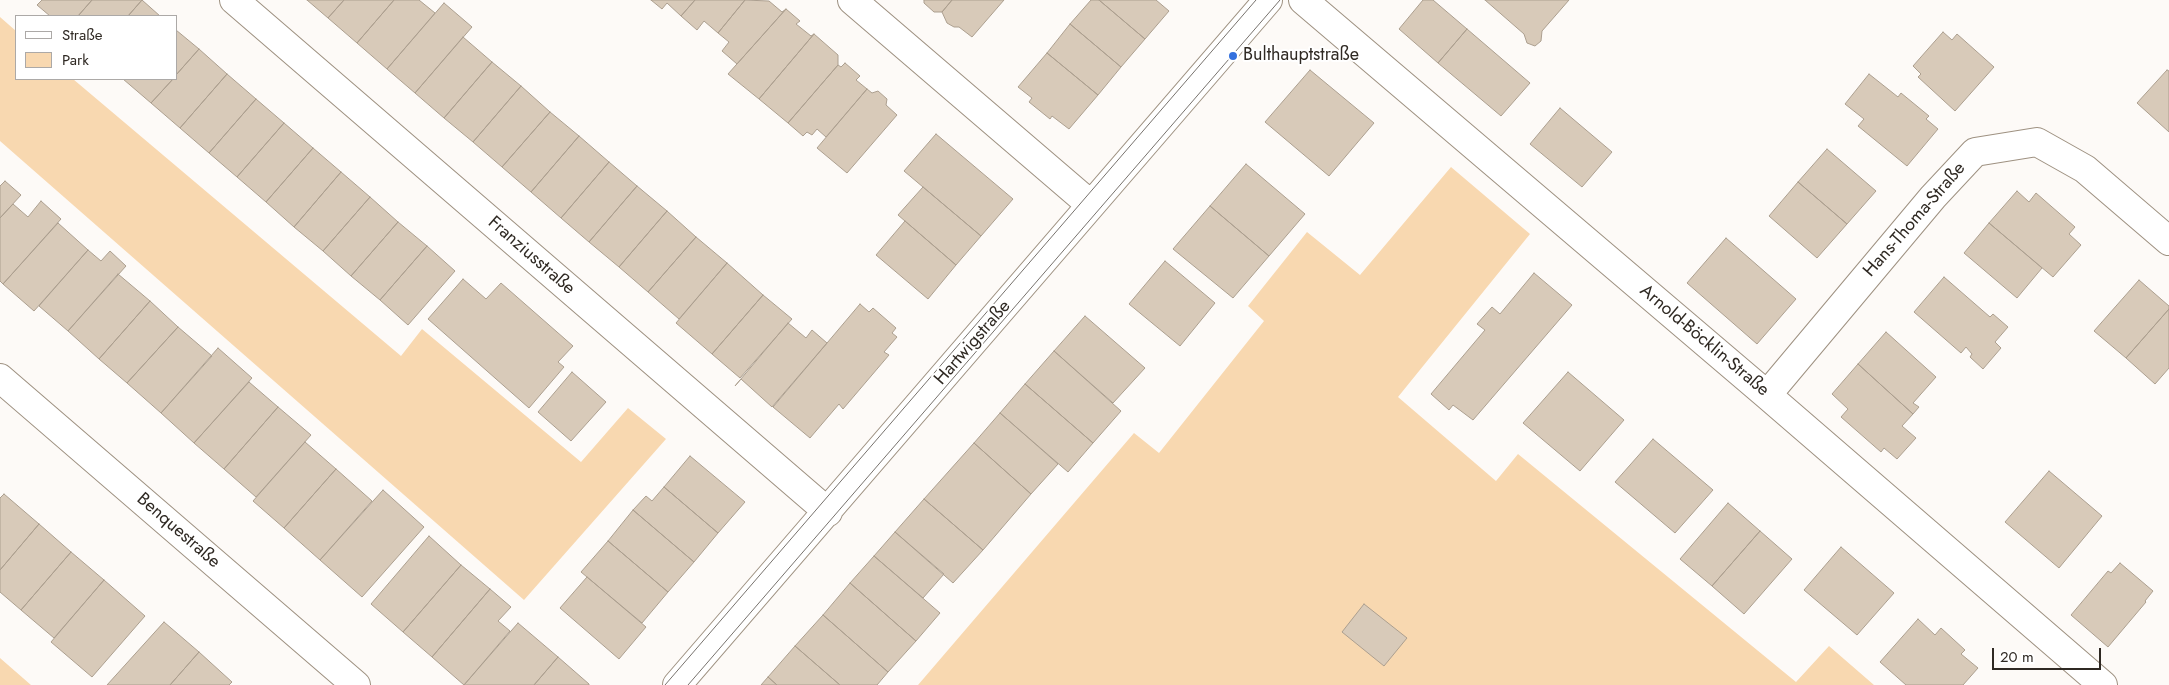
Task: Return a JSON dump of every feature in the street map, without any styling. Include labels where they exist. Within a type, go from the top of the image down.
[{"type":"street","name":"Franziusstraße","points":[[234,0],[828,512]]},
{"type":"street","points":[[852,0],[1091,205]]},
{"type":"street","name":"Hartwigstraße","points":[[678,685],[1268,0]]},
{"type":"street","name":"Arnold-Böcklin-Straße","points":[[1303,0],[1767,395],[2103,685]]},
{"type":"street","name":"Hans-Thoma-Straße","points":[[1767,395],[1933,196],[1975,152],[2037,142],[2086,170],[2169,241]]},
{"type":"street","name":"Benquestraße","points":[[0,378],[356,685]]},
{"type":"green space","points":[[0,17],[15,30],[15,80],[74,80],[401,356],[422,329],[581,462],[628,408],[666,439],[524,600],[0,141]]},
{"type":"green space","points":[[1451,167],[1530,234],[1398,397],[1496,481],[1518,454],[1796,682],[1829,646],[1874,685],[918,685],[1134,433],[1159,453],[1264,321],[1248,306],[1307,232],[1360,275]]},
{"type":"green space","points":[[0,658],[31,685],[0,685]]},
{"type":"building","points":[[42,0],[92,0],[79,15],[49,15],[37,5]]},
{"type":"building","points":[[92,0],[142,0],[129,15],[79,15]]},
{"type":"building","points":[[142,0],[159,15],[129,15]]},
{"type":"building","points":[[307,0],[344,0],[328,18]]},
{"type":"building","points":[[344,0],[394,0],[357,43],[328,18]]},
{"type":"building","points":[[394,0],[419,0],[435,13],[387,69],[357,43]]},
{"type":"building","points":[[651,0],[695,0],[681,16],[667,3],[662,9]]},
{"type":"building","points":[[695,0],[745,0],[718,33],[704,21],[697,30],[681,16]]},
{"type":"building","points":[[745,0],[769,1],[782,12],[786,9],[737,64],[722,51],[729,42],[718,33]]},
{"type":"building","points":[[924,0],[952,0],[942,12],[934,12],[924,3]]},
{"type":"building","points":[[952,0],[1004,0],[972,37],[959,27],[954,27],[947,23],[942,12]]},
{"type":"building","points":[[1091,0],[1099,0],[1145,39],[1121,67],[1070,24]]},
{"type":"building","points":[[1099,0],[1156,0],[1169,11],[1145,39]]},
{"type":"building","points":[[1423,0],[1433,0],[1467,29],[1438,63],[1399,29]]},
{"type":"building","points":[[1485,0],[1569,0],[1542,31],[1541,41],[1535,46],[1527,43],[1524,34]]},
{"type":"building","points":[[444,3],[472,27],[415,93],[387,69]]},
{"type":"building","points":[[786,9],[800,21],[796,24],[811,36],[814,34],[759,99],[728,74]]},
{"type":"building","points":[[1070,24],[1121,67],[1098,95],[1047,53]]},
{"type":"building","points":[[1467,29],[1530,83],[1501,116],[1438,63]]},
{"type":"building","points":[[178,32],[199,49],[178,73]]},
{"type":"building","points":[[1943,32],[1952,40],[1957,34],[1994,67],[1955,111],[1918,77],[1921,74],[1913,66]]},
{"type":"building","points":[[814,34],[838,55],[838,65],[788,123],[759,99]]},
{"type":"building","points":[[463,37],[492,62],[444,118],[415,93]]},
{"type":"building","points":[[199,49],[227,74],[180,128],[151,103],[172,80],[178,80],[178,73]]},
{"type":"building","points":[[1047,53],[1098,95],[1069,129],[1052,116],[1050,119],[1029,102],[1032,98],[1018,87]]},
{"type":"building","points":[[492,62],[521,86],[473,142],[444,118]]},
{"type":"building","points":[[845,63],[860,76],[856,80],[867,89],[826,137],[817,129],[812,135],[807,132],[803,136],[788,123],[838,65],[841,67]]},
{"type":"building","points":[[1310,70],[1374,123],[1329,176],[1265,122]]},
{"type":"building","points":[[2167,70],[2169,71],[2169,132],[2137,103]]},
{"type":"building","points":[[227,74],[256,99],[209,153],[180,128]]},
{"type":"building","points":[[1869,74],[1898,97],[1901,93],[1929,116],[1926,119],[1938,129],[1907,166],[1858,126],[1864,119],[1845,104]]},
{"type":"building","points":[[124,80],[172,80],[151,103]]},
{"type":"building","points":[[521,86],[550,112],[502,167],[473,142]]},
{"type":"building","points":[[867,89],[872,93],[878,91],[887,99],[886,105],[897,115],[847,173],[817,148]]},
{"type":"building","points":[[256,99],[284,123],[237,177],[209,153]]},
{"type":"building","points":[[1560,108],[1612,152],[1582,187],[1530,144]]},
{"type":"building","points":[[550,112],[579,136],[531,192],[502,167]]},
{"type":"building","points":[[284,123],[313,148],[266,202],[237,177]]},
{"type":"building","points":[[936,134],[1013,199],[981,236],[904,171]]},
{"type":"building","points":[[579,136],[609,162],[561,218],[531,192]]},
{"type":"building","points":[[313,148],[341,172],[294,227],[266,202]]},
{"type":"building","points":[[1827,149],[1876,191],[1847,224],[1798,182]]},
{"type":"building","points":[[609,162],[637,186],[589,242],[561,218]]},
{"type":"building","points":[[1246,164],[1305,214],[1269,256],[1210,206]]},
{"type":"building","points":[[341,172],[370,197],[323,251],[294,227]]},
{"type":"building","points":[[5,181],[21,195],[0,218],[0,186]]},
{"type":"building","points":[[1798,182],[1847,224],[1817,258],[1769,216]]},
{"type":"building","points":[[637,186],[667,211],[619,267],[589,242]]},
{"type":"building","points":[[923,187],[981,236],[956,265],[898,215]]},
{"type":"building","points":[[2017,191],[2029,202],[2036,193],[2075,227],[2069,234],[2081,245],[2053,277],[1989,223]]},
{"type":"building","points":[[370,197],[398,222],[351,276],[323,251]]},
{"type":"building","points":[[41,201],[61,219],[3,284],[0,281],[0,218],[13,204],[28,217]]},
{"type":"building","points":[[1210,206],[1269,256],[1233,298],[1173,249]]},
{"type":"building","points":[[667,211],[696,237],[648,292],[619,267]]},
{"type":"building","points":[[905,221],[956,265],[928,299],[876,255]]},
{"type":"building","points":[[398,222],[427,246],[380,300],[351,276]]},
{"type":"building","points":[[58,223],[88,250],[34,311],[3,284]]},
{"type":"building","points":[[1989,223],[2042,268],[2017,298],[1964,253]]},
{"type":"building","points":[[696,237],[727,263],[679,319],[648,292]]},
{"type":"building","points":[[1726,238],[1796,299],[1757,344],[1687,283]]},
{"type":"building","points":[[427,246],[455,271],[408,325],[380,300]]},
{"type":"building","points":[[88,250],[101,261],[110,251],[126,266],[68,331],[39,306]]},
{"type":"building","points":[[1165,261],[1215,303],[1180,346],[1129,304]]},
{"type":"building","points":[[727,263],[763,295],[712,354],[676,323]]},
{"type":"building","points":[[1534,273],[1572,305],[1473,420],[1453,405],[1449,410],[1431,394],[1485,330],[1477,324],[1492,307],[1500,314]]},
{"type":"building","points":[[118,274],[150,301],[99,359],[68,331]]},
{"type":"building","points":[[1944,277],[1990,317],[1993,314],[2008,327],[1995,342],[2001,348],[1983,369],[1970,357],[1972,354],[1966,347],[1961,353],[1914,312]]},
{"type":"building","points":[[463,279],[486,299],[501,283],[573,346],[558,362],[564,367],[529,408],[428,319]]},
{"type":"building","points":[[2139,280],[2169,306],[2169,309],[2126,358],[2094,331]]},
{"type":"building","points":[[763,295],[792,319],[740,378],[712,354]]},
{"type":"building","points":[[150,301],[178,327],[127,383],[99,359]]},
{"type":"building","points":[[860,304],[869,312],[873,308],[896,328],[892,333],[897,337],[884,352],[889,355],[843,409],[839,404],[810,438],[773,407]]},
{"type":"building","points":[[2169,309],[2169,368],[2155,384],[2126,358]]},
{"type":"building","points":[[1085,316],[1145,368],[1113,403],[1054,351]]},
{"type":"building","points":[[788,323],[806,338],[812,330],[827,343],[772,407],[741,379],[735,386]]},
{"type":"building","points":[[178,327],[212,356],[161,413],[127,383]]},
{"type":"building","points":[[1886,332],[1936,377],[1913,403],[1919,407],[1913,414],[1858,364]]},
{"type":"building","points":[[218,348],[252,378],[194,443],[161,413]]},
{"type":"building","points":[[1054,351],[1121,411],[1093,443],[1025,384]]},
{"type":"building","points":[[1858,364],[1913,414],[1902,426],[1916,438],[1897,459],[1884,448],[1881,452],[1841,417],[1848,409],[1832,394]]},
{"type":"building","points":[[572,372],[606,402],[571,441],[538,412]]},
{"type":"building","points":[[1568,372],[1624,420],[1580,471],[1523,423]]},
{"type":"building","points":[[249,382],[278,407],[224,469],[194,443]]},
{"type":"building","points":[[1025,384],[1093,443],[1068,472],[1000,413]]},
{"type":"building","points":[[278,407],[311,435],[256,497],[224,469]]},
{"type":"building","points":[[1000,413],[1058,464],[1031,494],[974,443]]},
{"type":"building","points":[[1653,439],[1713,490],[1675,533],[1615,482]]},
{"type":"building","points":[[305,442],[336,469],[284,528],[253,501]]},
{"type":"building","points":[[974,443],[1031,494],[983,550],[924,499]]},
{"type":"building","points":[[690,456],[745,502],[718,533],[664,487]]},
{"type":"building","points":[[336,469],[372,501],[320,560],[284,528]]},
{"type":"building","points":[[2049,471],[2102,516],[2059,568],[2005,522]]},
{"type":"building","points":[[664,487],[718,533],[694,562],[633,510],[646,496],[652,501]]},
{"type":"building","points":[[383,490],[424,527],[362,597],[320,560]]},
{"type":"building","points":[[4,494],[39,524],[0,570],[0,498]]},
{"type":"building","points":[[924,499],[983,550],[953,583],[895,532]]},
{"type":"building","points":[[1728,503],[1760,531],[1712,586],[1680,559]]},
{"type":"building","points":[[633,510],[694,562],[668,592],[608,541]]},
{"type":"building","points":[[39,524],[71,552],[21,610],[0,592],[0,570]]},
{"type":"building","points":[[1760,531],[1792,559],[1744,614],[1712,586]]},
{"type":"building","points":[[895,532],[944,574],[923,598],[874,556]]},
{"type":"building","points":[[429,536],[461,565],[403,632],[371,604]]},
{"type":"building","points":[[608,541],[668,592],[642,623],[581,572]]},
{"type":"building","points":[[1841,547],[1894,593],[1857,635],[1804,590]]},
{"type":"building","points":[[71,552],[104,580],[54,638],[21,610]]},
{"type":"building","points":[[874,556],[940,613],[916,641],[850,583]]},
{"type":"building","points":[[2120,563],[2153,591],[2108,647],[2071,615],[2108,571],[2111,573]]},
{"type":"building","points":[[461,565],[490,589],[432,657],[403,632]]},
{"type":"building","points":[[587,577],[646,627],[619,659],[560,608]]},
{"type":"building","points":[[104,580],[145,616],[92,677],[51,642]]},
{"type":"building","points":[[850,583],[916,641],[888,672],[823,615]]},
{"type":"building","points":[[490,589],[511,607],[498,621],[510,631],[464,685],[432,657]]},
{"type":"building","points":[[1364,604],[1407,638],[1384,666],[1342,632]]},
{"type":"building","points":[[823,615],[888,672],[877,685],[840,685],[795,646]]},
{"type":"building","points":[[1918,619],[1935,635],[1941,628],[1965,650],[1961,654],[1978,668],[1963,685],[1906,685],[1880,662]]},
{"type":"building","points":[[164,622],[199,652],[170,685],[107,685]]},
{"type":"building","points":[[518,623],[558,657],[534,685],[464,685]]},
{"type":"building","points":[[795,646],[840,685],[777,685],[768,677]]},
{"type":"building","points":[[199,652],[232,682],[229,685],[170,685]]},
{"type":"building","points":[[558,657],[589,684],[589,685],[534,685]]},
{"type":"building","points":[[768,677],[777,685],[761,685]]},
{"type":"tram line","points":[[665,685],[1256,0]]},
{"type":"tram line","points":[[688,685],[1280,0]]},
{"type":"place","name":"Bulthauptstraße","points":[[1233,56]]}]
